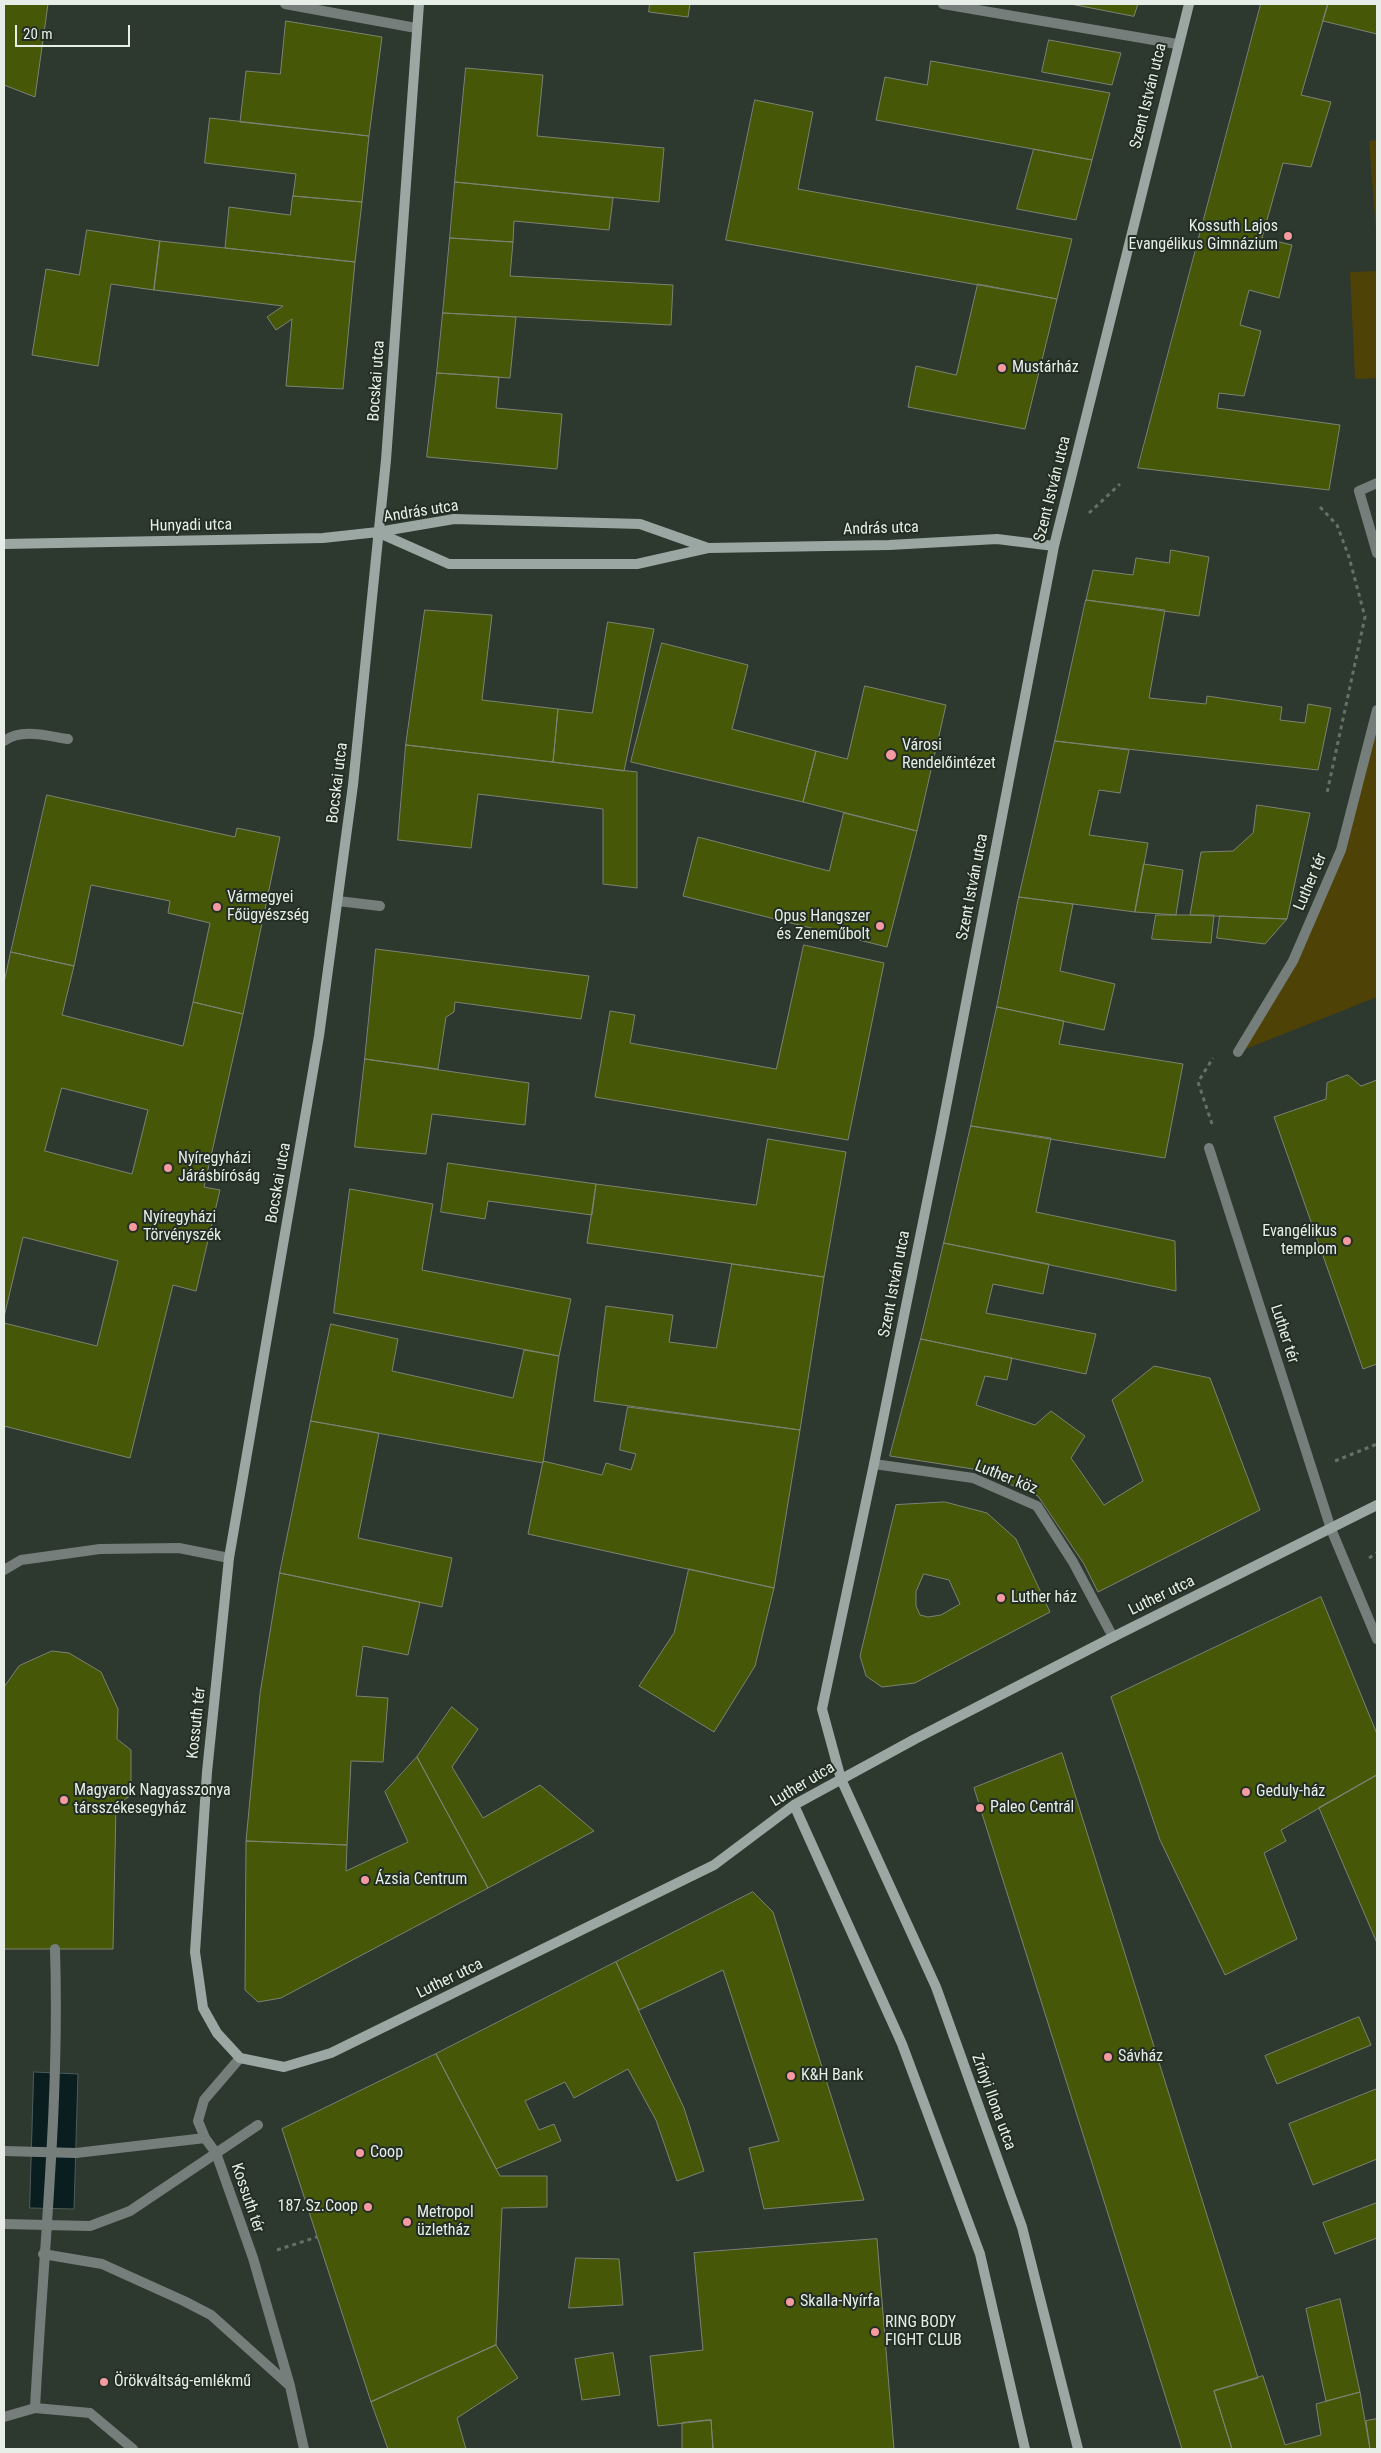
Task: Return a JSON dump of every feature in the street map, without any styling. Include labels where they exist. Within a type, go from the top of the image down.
[{"type":"street","points":[[285,4],[416,28]]},
{"type":"street","name":"Bocskai utca","points":[[229,1558],[319,1036],[338,900],[370,639],[378,532],[386,460],[419,4]]},
{"type":"street","points":[[943,4],[1177,44]]},
{"type":"street","name":"Szent István utca","points":[[841,1779],[822,1709],[874,1464],[944,1114],[1054,546],[1177,44],[1189,4]]},
{"type":"street","points":[[1377,483],[1358,491],[1377,553]]},
{"type":"street","name":"András utca","points":[[378,532],[454,519],[640,524],[708,548]]},
{"type":"street","name":"Hunyadi utca","points":[[4,544],[323,538],[378,532]]},
{"type":"street","name":"András utca","points":[[378,532],[449,564],[638,564],[708,548],[890,545],[996,539],[1054,546]]},
{"type":"street","name":"Luther tér","points":[[1238,1052],[1293,961],[1341,850],[1377,710]]},
{"type":"street","points":[[4,741],[10,736],[32,733],[68,739]]},
{"type":"street","points":[[338,900],[380,906]]},
{"type":"street","name":"Luther tér","points":[[1209,1148],[1331,1529],[1377,1639]]},
{"type":"street","name":"Luther köz","points":[[874,1464],[973,1478],[1037,1506],[1073,1562],[1113,1636]]},
{"type":"street","name":"Luther utca","points":[[240,2058],[284,2067],[331,2053],[714,1865],[794,1806],[841,1779],[1113,1636],[1377,1505]]},
{"type":"street","points":[[4,1570],[21,1560],[100,1548],[179,1548],[229,1558]]},
{"type":"street","name":"Kossuth tér","points":[[229,1558],[207,1772],[195,1952],[203,2008],[217,2033],[240,2058]]},
{"type":"street","name":"Zrínyi Ilona utca","points":[[841,1779],[936,1987],[1015,2209],[1078,2449]]},
{"type":"street","points":[[794,1806],[902,2044],[980,2254],[1025,2449]]},
{"type":"street","points":[[35,2408],[43,2254],[52,2152],[55,1949]]},
{"type":"street","points":[[240,2058],[204,2100],[198,2121],[205,2138],[216,2152],[258,2125]]},
{"type":"street","points":[[4,2151],[76,2152],[205,2138]]},
{"type":"street","name":"Kossuth tér","points":[[4,2224],[90,2226],[130,2211],[216,2152],[253,2258],[290,2386],[304,2449]]},
{"type":"street","points":[[43,2254],[102,2264],[198,2308],[211,2315],[290,2386]]},
{"type":"street","points":[[4,2417],[35,2408],[90,2413],[133,2449]]},
{"type":"path","points":[[253,2258],[317,2237]]},
{"type":"shaded area","points":[[1377,140],[1377,230],[1376,231],[1369,141]]},
{"type":"shaded area","points":[[1377,271],[1377,378],[1355,379],[1350,272]]},
{"type":"shaded area","points":[[1377,710],[1377,997],[1238,1052],[1293,961],[1341,850]]},
{"type":"shaded area","points":[[34,2072],[78,2074],[74,2209],[30,2208]]},
{"type":"building","points":[[4,4],[48,4],[35,97],[4,85]]},
{"type":"building","points":[[650,4],[690,4],[688,17],[649,12]]},
{"type":"building","points":[[1071,4],[1138,4],[1134,16]]},
{"type":"building","points":[[1261,4],[1328,4],[1301,95],[1331,102],[1311,167],[1283,163],[1262,238],[1292,245],[1279,298],[1249,290],[1240,325],[1261,331],[1244,396],[1219,393],[1217,408],[1340,425],[1329,490],[1138,468]]},
{"type":"building","points":[[1328,4],[1377,4],[1377,34],[1323,21]]},
{"type":"building","points":[[286,21],[382,37],[369,136],[240,122],[246,71],[280,74]]},
{"type":"building","points":[[1049,40],[1121,53],[1112,85],[1042,72]]},
{"type":"building","points":[[931,61],[1110,93],[1092,160],[876,120],[885,77],[927,85]]},
{"type":"building","points":[[466,68],[543,75],[537,136],[664,148],[659,202],[455,182]]},
{"type":"building","points":[[755,100],[813,112],[798,189],[1072,239],[1057,299],[726,240]]},
{"type":"building","points":[[210,118],[369,136],[362,202],[293,196],[296,174],[205,163]]},
{"type":"building","points":[[1034,149],[1092,160],[1076,220],[1017,209]]},
{"type":"building","points":[[455,182],[613,198],[609,230],[514,221],[513,242],[450,238]]},
{"type":"building","points":[[293,196],[362,202],[355,262],[225,248],[229,207],[290,215]]},
{"type":"building","points":[[87,230],[160,241],[154,290],[111,284],[98,366],[32,355],[46,269],[79,275]]},
{"type":"building","points":[[450,238],[513,242],[510,276],[673,285],[671,325],[443,313]]},
{"type":"building","points":[[160,241],[355,262],[343,389],[286,386],[292,319],[276,330],[267,317],[283,306],[154,290]]},
{"type":"building","points":[[978,284],[1057,299],[1025,429],[908,407],[916,366],[956,375]]},
{"type":"building","points":[[443,313],[516,317],[510,378],[437,373]]},
{"type":"building","points":[[437,373],[499,377],[496,408],[562,414],[557,469],[427,457]]},
{"type":"building","points":[[1171,550],[1209,557],[1199,616],[1086,600],[1093,570],[1133,575],[1136,558],[1169,563]]},
{"type":"building","points":[[1086,600],[1165,610],[1149,698],[1206,704],[1207,696],[1282,707],[1280,720],[1305,723],[1308,704],[1331,708],[1318,770],[1055,741]]},
{"type":"building","points":[[425,610],[492,615],[482,700],[558,709],[553,762],[406,745]]},
{"type":"building","points":[[608,622],[654,629],[624,771],[553,762],[558,709],[592,713]]},
{"type":"building","points":[[662,643],[748,665],[732,729],[816,751],[803,802],[631,762]]},
{"type":"building","name":"Városi Rendelőintézet","points":[[865,686],[946,705],[917,831],[803,802],[816,751],[847,759]]},
{"type":"building","points":[[1055,741],[1129,750],[1120,793],[1099,790],[1089,835],[1148,843],[1135,912],[1019,897]]},
{"type":"building","points":[[406,745],[637,772],[637,888],[603,884],[603,809],[478,794],[471,848],[398,840]]},
{"type":"building","name":"Vármegyei Főügyészség","points":[[47,795],[235,837],[237,828],[280,837],[243,1014],[193,1002],[210,923],[168,913],[170,901],[91,885],[74,966],[11,952]]},
{"type":"building","points":[[1257,805],[1310,813],[1287,919],[1190,915],[1201,852],[1233,851],[1253,833]]},
{"type":"building","points":[[844,813],[917,831],[887,947],[683,896],[698,837],[829,871]]},
{"type":"building","points":[[1144,864],[1183,870],[1176,915],[1135,912]]},
{"type":"building","points":[[1019,897],[1073,904],[1060,971],[1115,984],[1104,1030],[997,1007]]},
{"type":"building","points":[[1156,915],[1214,915],[1211,943],[1152,939]]},
{"type":"building","points":[[1220,916],[1287,919],[1265,944],[1217,938]]},
{"type":"building","points":[[804,945],[884,963],[848,1140],[595,1097],[610,1011],[635,1015],[630,1043],[776,1069]]},
{"type":"building","points":[[376,949],[589,976],[581,1019],[455,1002],[454,1012],[446,1017],[438,1069],[365,1059]]},
{"type":"building","points":[[11,952],[74,966],[62,1015],[183,1046],[193,1002],[243,1014],[204,1187],[220,1190],[196,1291],[173,1285],[130,1458],[4,1426],[4,1323],[97,1346],[118,1261],[23,1237],[4,1317],[4,983]],"holes":[[[62,1088],[148,1110],[132,1174],[45,1151]]]},
{"type":"building","points":[[997,1007],[1064,1021],[1059,1044],[1183,1064],[1165,1158],[971,1126]]},
{"type":"building","points":[[365,1059],[529,1083],[525,1125],[432,1114],[426,1154],[355,1147]]},
{"type":"building","name":"Evangélikus templom","points":[[1348,1075],[1361,1086],[1377,1080],[1377,1364],[1363,1369],[1274,1117],[1326,1099],[1327,1083]]},
{"type":"building","points":[[971,1126],[1051,1138],[1036,1212],[1175,1241],[1176,1291],[944,1243]]},
{"type":"building","points":[[768,1139],[846,1152],[824,1277],[587,1243],[596,1184],[756,1205]]},
{"type":"building","points":[[448,1163],[596,1184],[592,1215],[488,1201],[485,1219],[441,1212]]},
{"type":"building","points":[[350,1189],[433,1204],[422,1270],[571,1299],[559,1356],[334,1313]]},
{"type":"building","points":[[944,1243],[1049,1264],[1043,1294],[993,1284],[986,1313],[1096,1334],[1086,1374],[921,1339]]},
{"type":"building","points":[[732,1264],[824,1277],[800,1430],[594,1401],[606,1306],[673,1315],[669,1342],[716,1348]]},
{"type":"building","points":[[331,1324],[398,1339],[392,1371],[513,1398],[524,1350],[559,1356],[543,1463],[311,1421]]},
{"type":"building","points":[[921,1339],[1012,1358],[1007,1380],[985,1376],[976,1405],[1035,1425],[1051,1411],[1085,1436],[1071,1458],[1104,1505],[1143,1481],[1112,1400],[1154,1366],[1210,1378],[1260,1510],[1098,1592],[1084,1564],[1038,1496],[973,1469],[890,1456]]},
{"type":"building","points":[[628,1407],[800,1430],[774,1588],[528,1534],[543,1461],[602,1475],[606,1463],[631,1470],[636,1454],[620,1450]]},
{"type":"building","points":[[311,1421],[379,1433],[358,1538],[452,1558],[442,1607],[280,1573]]},
{"type":"building","name":"Luther ház","points":[[945,1502],[987,1513],[1016,1539],[1050,1612],[915,1683],[882,1687],[866,1676],[860,1656],[896,1505]],"holes":[[[924,1574],[949,1580],[960,1604],[941,1615],[928,1617],[920,1615],[916,1606],[916,1592]]]},
{"type":"building","points":[[689,1569],[774,1588],[755,1666],[714,1732],[639,1686],[674,1633]]},
{"type":"building","points":[[280,1573],[420,1602],[408,1655],[363,1646],[356,1696],[388,1698],[383,1762],[351,1761],[347,1845],[246,1841],[260,1694]]},
{"type":"building","name":"Geduly-ház","points":[[1321,1597],[1377,1734],[1377,1775],[1281,1830],[1286,1841],[1264,1853],[1297,1939],[1225,1975],[1160,1840],[1111,1697]]},
{"type":"building","name":"Magyarok Nagyasszonya társszékesegyház","points":[[52,1651],[69,1653],[101,1672],[118,1709],[117,1739],[131,1750],[131,1795],[116,1806],[113,1949],[4,1949],[4,1687],[19,1666]]},
{"type":"building","points":[[452,1707],[478,1729],[452,1767],[483,1818],[540,1785],[594,1831],[488,1888],[417,1757]]},
{"type":"building","name":"Sávház","points":[[1062,1753],[1258,2378],[1214,2391],[1232,2449],[1182,2449],[974,1788]]},
{"type":"building","name":"Ázsia Centrum","points":[[417,1757],[488,1888],[281,1998],[258,2002],[245,1990],[246,1841],[347,1845],[346,1871],[408,1842],[385,1792]]},
{"type":"building","points":[[1377,1775],[1377,1943],[1319,1808]]},
{"type":"building","name":"K&H Bank","points":[[753,1892],[773,1912],[864,2200],[764,2209],[749,2148],[779,2141],[723,1970],[639,2010],[616,1962]]},
{"type":"building","points":[[616,1962],[684,2108],[704,2171],[677,2181],[656,2120],[628,2069],[574,2098],[565,2082],[525,2101],[539,2130],[554,2124],[561,2141],[496,2169],[436,2054]]},
{"type":"building","points":[[1359,2017],[1371,2045],[1277,2084],[1265,2056]]},
{"type":"building","name":"Metropol üzletház","points":[[436,2054],[500,2176],[547,2176],[547,2207],[502,2208],[496,2345],[371,2402],[282,2129]]},
{"type":"building","points":[[1377,2089],[1377,2159],[1313,2185],[1289,2124]]},
{"type":"building","points":[[1377,2203],[1377,2238],[1335,2254],[1323,2223]]},
{"type":"building","name":"Skalla-Nyírfa","points":[[877,2239],[894,2449],[713,2449],[711,2420],[658,2426],[650,2356],[703,2350],[694,2253]]},
{"type":"building","points":[[576,2258],[619,2259],[623,2305],[569,2308]]},
{"type":"building","points":[[1340,2299],[1360,2392],[1326,2401],[1306,2309]]},
{"type":"building","points":[[496,2345],[518,2378],[457,2418],[466,2449],[388,2449],[371,2402]]},
{"type":"building","points":[[613,2353],[620,2395],[582,2400],[575,2359]]},
{"type":"building","points":[[1263,2376],[1285,2445],[1321,2435],[1316,2404],[1360,2392],[1370,2449],[1232,2449],[1214,2391]]},
{"type":"building","points":[[1377,2419],[1377,2449],[1370,2449],[1366,2421]]},
{"type":"building","points":[[711,2420],[713,2449],[682,2449],[682,2423]]},
{"type":"place","name":"Kossuth Lajos Evangélikus Gimnázium","points":[[1288,236]]},
{"type":"place","name":"Mustárház","points":[[1002,368]]},
{"type":"place","name":"Városi Rendelőintézet","points":[[891,755]]},
{"type":"place","name":"Vármegyei Főügyészség","points":[[217,907]]},
{"type":"place","name":"Opus Hangszer és Zeneműbolt","points":[[880,926]]},
{"type":"place","name":"Nyíregyházi Járásbíróság","points":[[168,1168]]},
{"type":"place","name":"Nyíregyházi Törvényszék","points":[[133,1227]]},
{"type":"place","name":"Evangélikus templom","points":[[1347,1241]]},
{"type":"place","name":"Luther ház","points":[[1001,1598]]},
{"type":"place","name":"Geduly-ház","points":[[1246,1792]]},
{"type":"place","name":"Magyarok Nagyasszonya társszékesegyház","points":[[64,1800]]},
{"type":"place","name":"Paleo Centrál","points":[[980,1808]]},
{"type":"place","name":"Ázsia Centrum","points":[[365,1880]]},
{"type":"place","name":"Sávház","points":[[1108,2057]]},
{"type":"place","name":"K&H Bank","points":[[791,2076]]},
{"type":"place","name":"Coop","points":[[360,2153]]},
{"type":"place","name":"187.Sz.Coop","points":[[368,2207]]},
{"type":"place","name":"Metropol üzletház","points":[[407,2222]]},
{"type":"place","name":"Skalla-Nyírfa","points":[[790,2302]]},
{"type":"place","name":"RING BODY FIGHT CLUB","points":[[875,2332]]},
{"type":"place","name":"Örökváltság-emlékmű","points":[[104,2382]]}]
